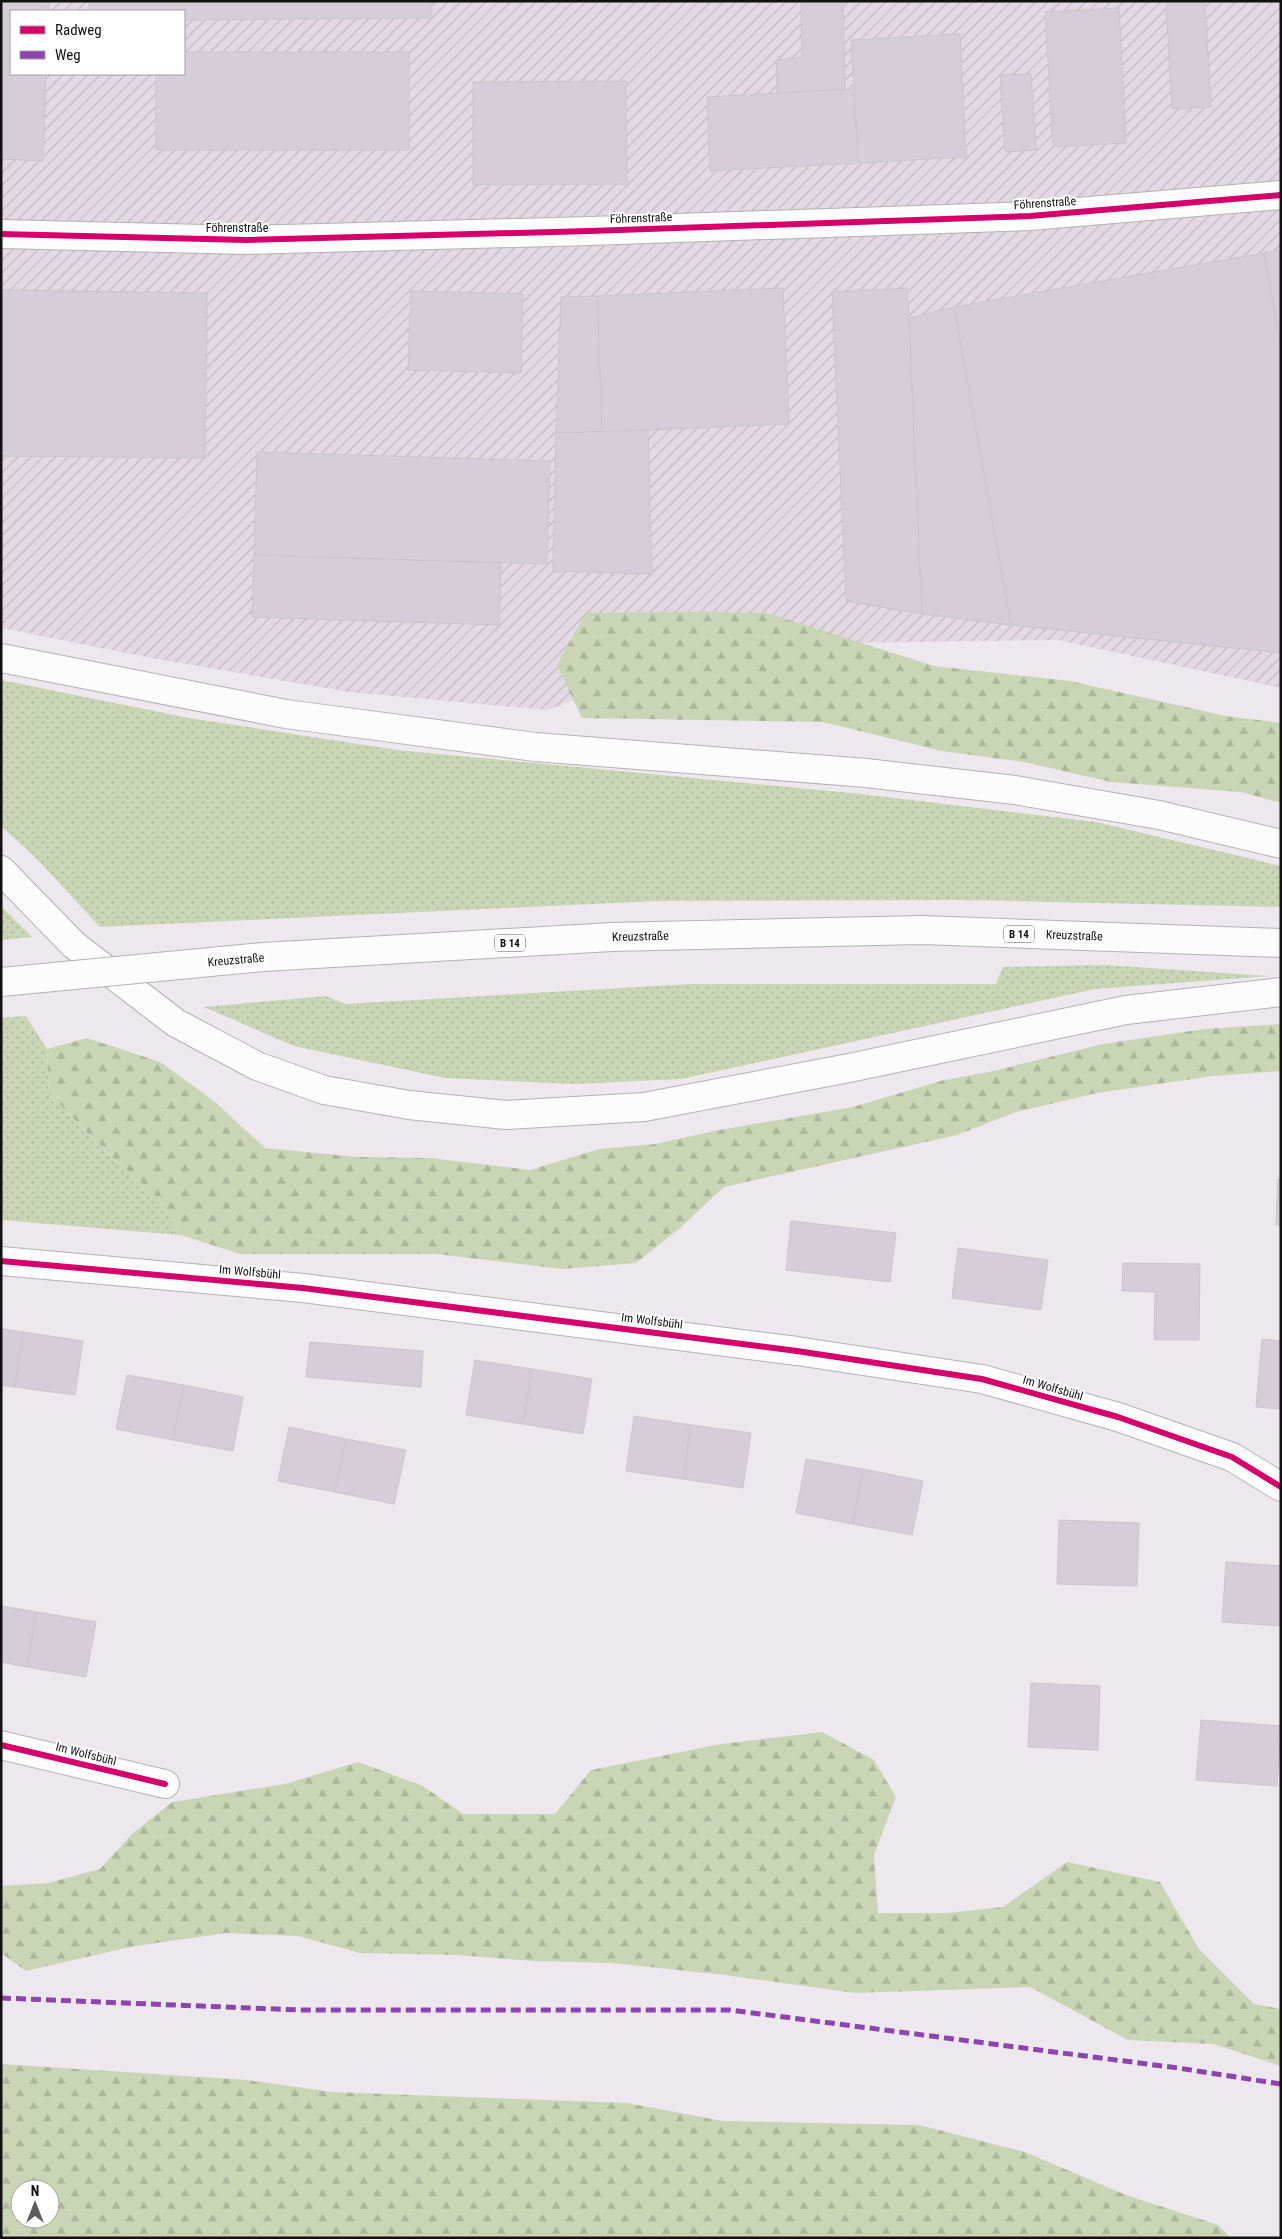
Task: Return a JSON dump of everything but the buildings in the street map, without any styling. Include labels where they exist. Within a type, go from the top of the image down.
[{"type":"main road","name":"Föhrenstraße","points":[[1,234],[247,240],[590,231],[1030,216],[1281,195]]},
{"type":"main road","points":[[1,658],[286,714],[535,747],[866,773],[1015,790],[1159,815],[1281,844]]},
{"type":"main road","points":[[1,870],[82,951],[176,1023],[257,1066],[324,1090],[409,1105],[506,1115],[644,1108],[849,1068],[1126,1010],[1281,992]]},
{"type":"main road","name":"Kreuzstraße","points":[[1,982],[263,957],[612,937],[922,930],[1281,943]]},
{"type":"main road","name":"Im Wolfsbühl","points":[[1,1261],[303,1288],[797,1351],[982,1379],[1118,1417],[1232,1457],[1281,1487]]},
{"type":"main road","name":"Im Wolfsbühl","points":[[1,1744],[165,1784]]},
{"type":"shaded area","points":[[1,1],[1281,1],[1281,688],[1058,640],[845,643],[690,661],[547,710],[349,692],[151,658],[1,628]]},
{"type":"green space","points":[[586,613],[767,613],[934,666],[1070,681],[1226,716],[1281,723],[1281,803],[1241,792],[1111,782],[1024,762],[942,751],[823,722],[582,718],[557,665]]},
{"type":"green space","points":[[1,680],[189,718],[397,750],[861,794],[1096,822],[1281,866],[1281,907],[958,900],[657,901],[100,927],[36,858],[1,826]]},
{"type":"green space","points":[[1,906],[32,937],[1,940]]},
{"type":"green space","points":[[1105,965],[1269,976],[1095,989],[681,1079],[575,1084],[445,1078],[294,1046],[204,1007],[326,996],[345,1004],[690,984],[996,984],[1003,967]]},
{"type":"green space","points":[[26,1016],[47,1049],[49,1094],[114,1159],[156,1196],[181,1235],[1,1220],[1,1018]]},
{"type":"green space","points":[[1281,1024],[1281,1071],[1213,1076],[1097,1093],[1016,1112],[957,1135],[724,1187],[679,1229],[636,1263],[562,1269],[436,1254],[240,1254],[181,1235],[156,1196],[114,1159],[49,1094],[47,1049],[87,1038],[160,1062],[214,1101],[265,1148],[357,1157],[430,1158],[530,1170],[599,1149],[656,1144],[714,1131],[853,1107],[944,1080],[989,1072],[1103,1044],[1204,1029]]},
{"type":"green space","points":[[822,1732],[874,1760],[896,1797],[874,1855],[878,1913],[948,1913],[1003,1907],[1067,1862],[1160,1882],[1199,1949],[1254,2004],[1281,2009],[1281,2066],[1213,2044],[1128,2040],[1030,1987],[855,1993],[725,1975],[612,1963],[535,1961],[456,1955],[360,1953],[298,1936],[226,1933],[130,1947],[26,1971],[1,1953],[1,1886],[48,1883],[100,1869],[132,1834],[172,1802],[285,1784],[358,1762],[423,1786],[463,1814],[555,1814],[591,1770],[721,1744]]},
{"type":"green space","points":[[1,2064],[247,2080],[332,2092],[627,2103],[723,2121],[919,2125],[1025,2152],[1126,2195],[1218,2225],[1231,2238],[1,2238]]},
{"type":"marked path","points":[[1,1998],[299,2010],[730,2010],[1178,2068],[1281,2084]]},
{"type":"cycle path","points":[[1,234],[247,240],[590,231],[1030,216],[1281,195]]},
{"type":"cycle path","points":[[1,1261],[303,1288],[797,1351],[982,1379],[1118,1417],[1232,1457],[1281,1487]]},
{"type":"cycle path","points":[[1,1745],[165,1784]]}]
